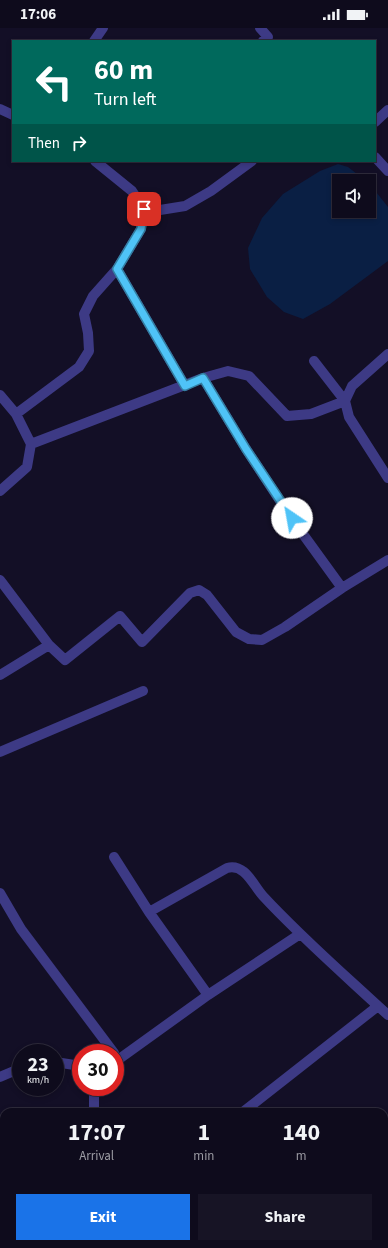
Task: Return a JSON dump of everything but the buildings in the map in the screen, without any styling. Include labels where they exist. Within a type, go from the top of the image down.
[{"type":"street","points":[[95,40],[103,28]]},
{"type":"street","points":[[260,28],[268,40]]},
{"type":"street","points":[[0,109],[12,115]]},
{"type":"street","points":[[376,121],[388,110]]},
{"type":"street","points":[[376,158],[388,171]]},
{"type":"street","points":[[16,414],[79,367],[89,351],[88,333],[84,314],[93,296],[117,269],[141,229],[144,209],[132,191],[97,162]]},
{"type":"street","points":[[144,209],[160,210],[185,206],[211,191],[251,162]]},
{"type":"street","points":[[117,269],[185,386]]},
{"type":"street","points":[[31,444],[203,378],[228,371],[249,376],[287,416],[311,414],[345,401],[352,386],[388,354]]},
{"type":"street","points":[[314,361],[345,401],[348,417],[388,478]]},
{"type":"street","points":[[203,378],[246,449],[288,512],[342,588]]},
{"type":"street","points":[[0,395],[16,414],[31,444],[27,467],[0,491]]},
{"type":"street","points":[[0,580],[50,645],[65,660],[120,616],[142,642],[190,592],[199,590],[207,595],[236,632],[249,639],[262,640],[285,627],[342,588],[388,560]]},
{"type":"street","points":[[0,675],[50,645]]},
{"type":"street","points":[[0,752],[143,691]]},
{"type":"street","points":[[114,857],[149,912],[208,995]]},
{"type":"street","points":[[149,912],[227,868],[232,866],[240,869],[245,872],[261,895],[300,934],[388,1015]]},
{"type":"street","points":[[0,893],[21,929],[106,1044]]},
{"type":"street","points":[[124,1052],[300,934]]},
{"type":"street","points":[[248,1108],[378,1006]]},
{"type":"street","points":[[0,1077],[12,1072]]},
{"type":"street","points":[[94,1096],[94,1108]]},
{"type":"water","points":[[338,164],[348,167],[357,174],[332,174],[332,218],[376,218],[376,192],[388,207],[388,261],[330,304],[303,319],[284,312],[267,297],[250,269],[248,248],[262,218],[283,194],[320,171]]},
{"type":"route","points":[[144,209],[141,229],[117,269],[185,386],[203,378],[246,449],[292,518]]}]
